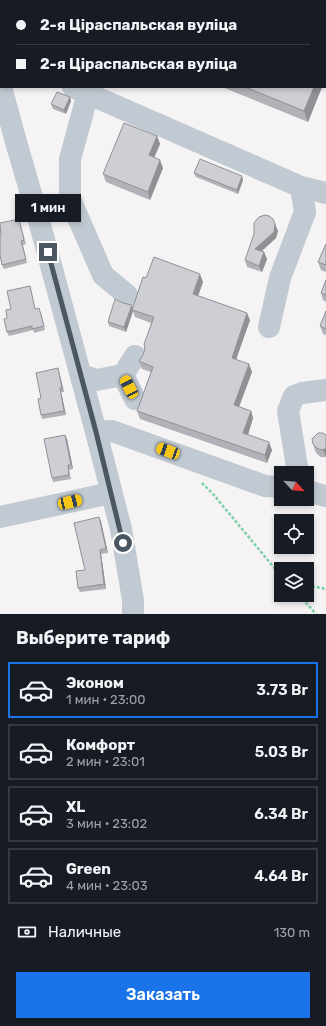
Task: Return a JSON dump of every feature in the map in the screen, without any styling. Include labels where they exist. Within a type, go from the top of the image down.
[{"type":"street","points":[[1,88],[8,143],[39,221],[121,529],[133,600],[133,614]]},
{"type":"street","points":[[127,295],[103,275],[70,199],[70,159],[80,90],[301,187],[326,193]]},
{"type":"street","points":[[269,327],[280,278],[305,212],[301,187]]},
{"type":"street","points":[[80,375],[96,380],[123,375],[135,356]]},
{"type":"street","points":[[123,375],[135,399]]},
{"type":"street","points":[[297,466],[288,411],[294,396],[302,393],[326,390]]},
{"type":"street","points":[[96,432],[112,431],[266,486],[274,487]]},
{"type":"street","points":[[0,518],[111,493]]},
{"type":"street","points":[[314,493],[326,496]]},
{"type":"path","points":[[196,478],[213,494],[274,568]]},
{"type":"path","points":[[314,586],[326,589]]},
{"type":"path","points":[[305,602],[316,614]]},
{"type":"building","points":[[247,88],[314,88],[304,111]]},
{"type":"building","points":[[57,92],[70,97],[64,110],[51,104]]},
{"type":"building","points":[[124,123],[157,136],[149,155],[160,160],[148,192],[103,174]]},
{"type":"building","points":[[200,159],[242,176],[237,190],[194,173]]},
{"type":"building","points":[[265,215],[273,219],[275,224],[274,232],[255,249],[264,252],[259,266],[245,260],[254,234],[254,223],[259,217]]},
{"type":"building","points":[[19,219],[24,240],[21,241],[26,259],[2,265],[0,255],[0,223]]},
{"type":"building","points":[[326,244],[326,265],[318,262]]},
{"type":"building","points":[[154,257],[200,274],[193,294],[247,313],[232,358],[249,364],[234,405],[251,411],[243,433],[269,442],[265,455],[137,411],[153,367],[139,361],[143,355],[145,349],[144,344],[154,317],[132,310],[143,277],[146,278]]},
{"type":"building","points":[[326,280],[326,295],[321,293]]},
{"type":"building","points":[[30,286],[35,309],[39,308],[44,326],[32,329],[32,326],[7,332],[4,319],[7,318],[6,310],[11,309],[7,291]]},
{"type":"building","points":[[115,299],[132,305],[124,327],[108,322]]},
{"type":"building","points":[[326,311],[326,329],[320,326]]},
{"type":"building","points":[[58,368],[64,411],[41,415],[38,399],[41,398],[36,373]]},
{"type":"building","points":[[318,433],[323,433],[326,435],[326,448],[323,450],[315,447],[313,444],[312,439]]},
{"type":"building","points":[[65,435],[71,465],[68,465],[69,475],[52,478],[44,439]]},
{"type":"building","points":[[99,517],[106,548],[100,550],[104,584],[78,588],[76,571],[85,570],[74,523]]},
{"type":"route","points":[[48,252],[121,529],[123,543]]}]
